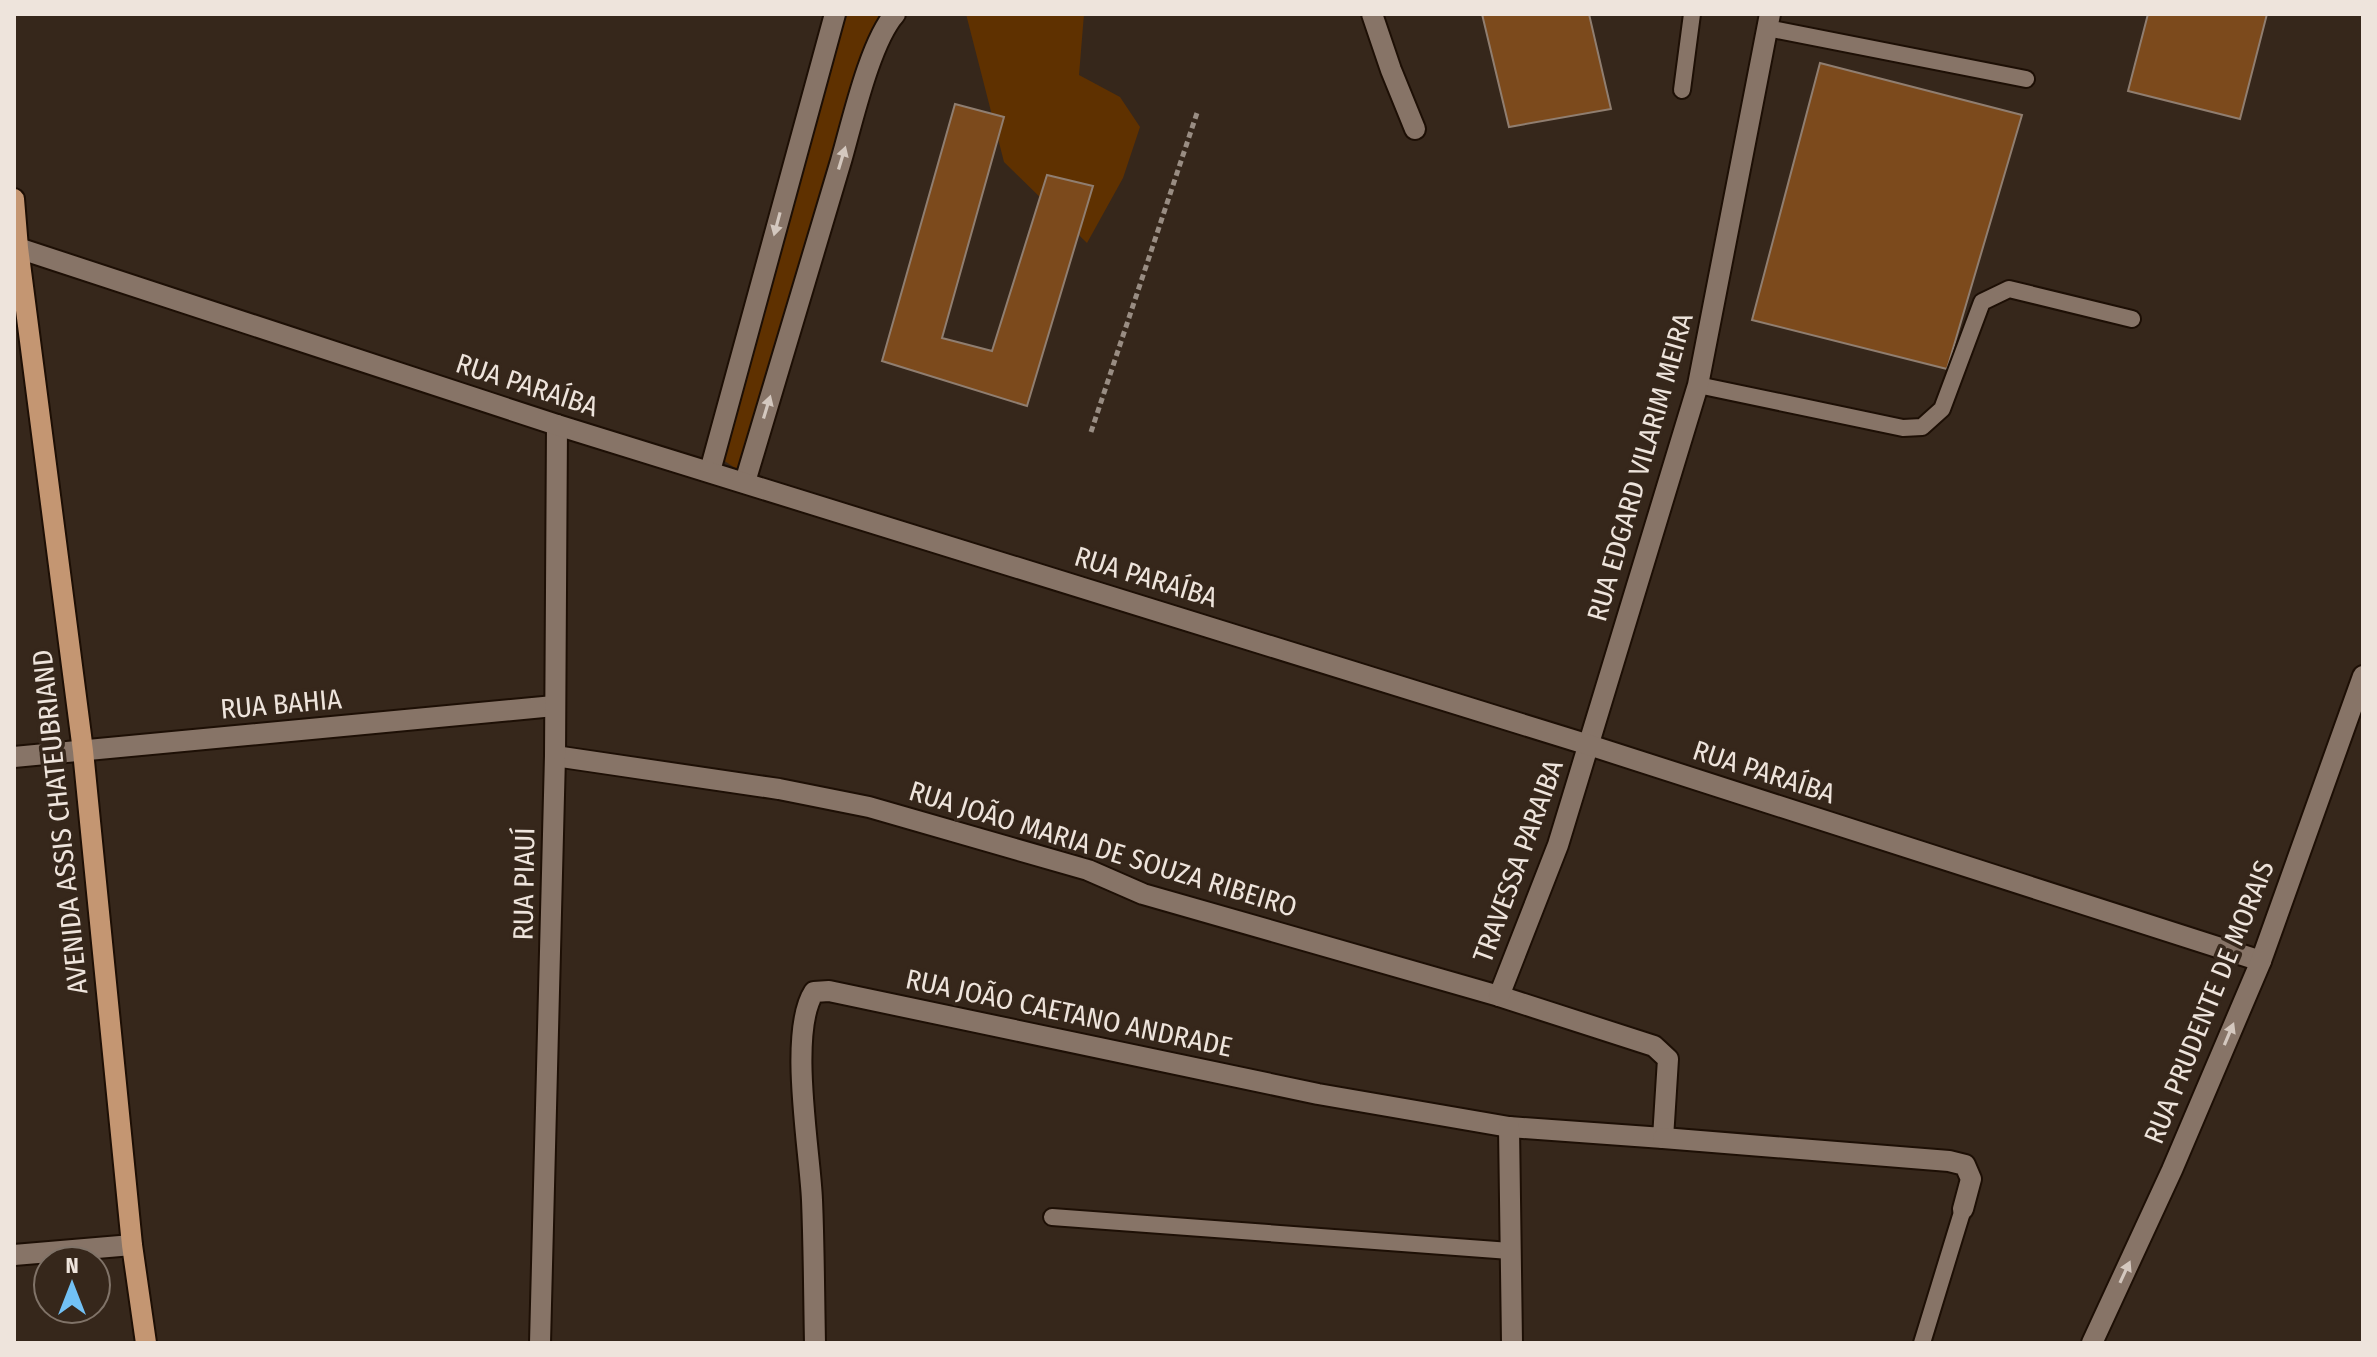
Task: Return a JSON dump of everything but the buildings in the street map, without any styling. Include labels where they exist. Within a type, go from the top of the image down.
[{"type":"main road","name":"AVENIDA ASSIS CHATEUBRIAND","points":[[14,199],[16,247],[83,751],[132,1245],[146,1343]]},
{"type":"street","points":[[710,471],[835,14]]},
{"type":"street","points":[[745,482],[853,120],[877,46],[886,24],[895,14]]},
{"type":"street","points":[[1372,14],[1415,129]]},
{"type":"street","name":"RUA EDGARD VILARIM MEIRA","points":[[1589,745],[1698,385],[1768,21]]},
{"type":"street","name":"RUA PARAÍBA","points":[[16,247],[557,425],[1589,745],[2261,961]]},
{"type":"street","name":"RUA PIAUÍ","points":[[540,1343],[555,756],[557,425]]},
{"type":"street","name":"RUA PRUDENTE DE MORAIS","points":[[2092,1343],[2172,1170],[2261,961],[2363,676]]},
{"type":"street","name":"RUA BAHIA","points":[[14,757],[554,706]]},
{"type":"street","name":"TRAVESSA PARAIBA","points":[[1499,996],[1558,845],[1589,745]]},
{"type":"street","name":"RUA JOÃO MARIA DE SOUZA RIBEIRO","points":[[555,756],[779,789],[869,807],[1088,870],[1143,894],[1499,996],[1626,1036],[1654,1046],[1668,1059],[1663,1138]]},
{"type":"street","name":"RUA JOÃO CAETANO ANDRADE","points":[[815,1343],[812,1198],[802,1087],[803,1018],[814,992],[829,991],[1318,1094],[1509,1127],[1949,1161],[1965,1165],[1971,1179],[1963,1209]]},
{"type":"street","points":[[1509,1127],[1512,1343]]},
{"type":"street","points":[[14,1255],[132,1245]]},
{"type":"lane","points":[[1682,90],[1692,14]]},
{"type":"lane","points":[[1768,21],[2026,79]]},
{"type":"lane","points":[[1698,385],[1903,428],[1922,427],[1942,409],[1982,302],[2009,289],[2132,319]]},
{"type":"lane","points":[[1922,1343],[1963,1209]]},
{"type":"lane","points":[[1052,1217],[1510,1251]]},
{"type":"path","points":[[1091,432],[1197,113]]},
{"type":"shaded area","points":[[847,14],[879,14],[738,470],[720,458]]},
{"type":"shaded area","points":[[966,14],[1084,14],[1079,75],[1120,97],[1140,127],[1123,178],[1087,243],[1004,162]]}]
